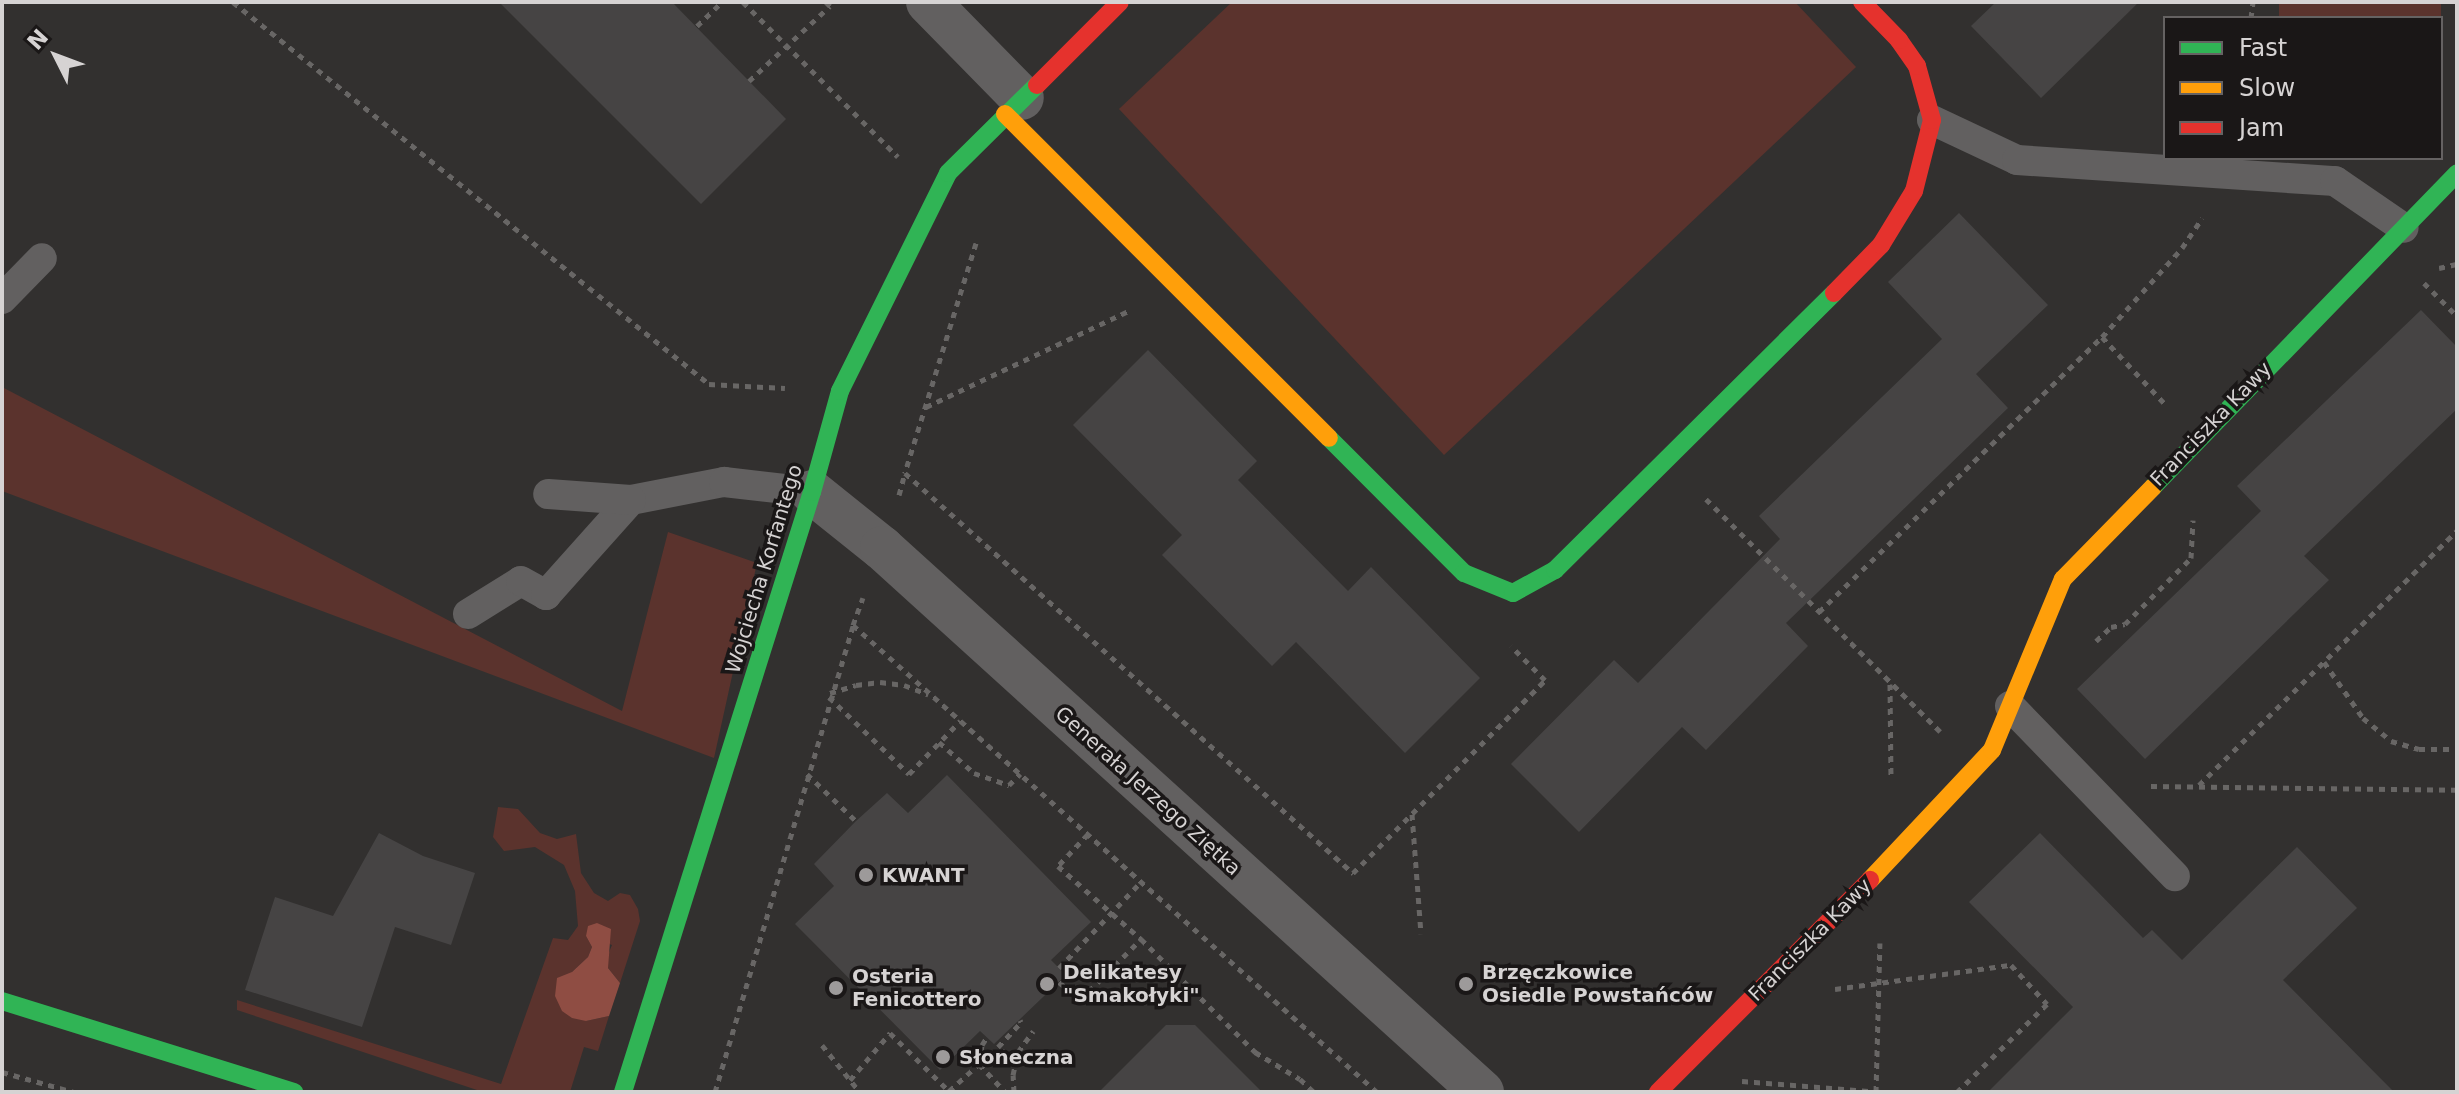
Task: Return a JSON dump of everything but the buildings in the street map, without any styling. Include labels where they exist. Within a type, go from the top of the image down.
[{"type":"street","points":[[928,2],[1013,106],[1464,573],[1513,593],[1555,570],[1668,461],[1881,245],[1914,191],[1932,120],[1917,66],[1899,40],[1862,2]]},
{"type":"street","name":"Wojciecha Korfantego","points":[[623,1092],[812,492],[840,391],[948,173],[1120,2]]},
{"type":"street","name":"Franciszka Kawy","points":[[1658,1092],[1888,862],[1992,750],[2063,579],[2457,173]]},
{"type":"street","name":"Generała Jerzego Ziętka","points":[[812,492],[882,548],[1482,1092]]},
{"type":"street","points":[[2,1001],[292,1092]]},
{"type":"lane","points":[[1932,120],[2017,160],[2335,181],[2404,228]]},
{"type":"lane","points":[[2,299],[42,258]]},
{"type":"lane","points":[[548,494],[631,500],[724,482],[812,492]]},
{"type":"lane","points":[[468,614],[521,581],[546,595],[631,500]]},
{"type":"lane","points":[[2010,706],[2175,876]]},
{"type":"path","points":[[233,2],[709,384],[840,391]]},
{"type":"path","points":[[697,26],[722,2]]},
{"type":"path","points":[[749,81],[830,6],[826,2]]},
{"type":"path","points":[[1819,612],[2102,337],[2182,248],[2230,175]]},
{"type":"path","points":[[1139,301],[1130,310],[926,407],[905,473],[1353,873],[1545,680],[1500,636]]},
{"type":"path","points":[[2102,337],[2138,377]]},
{"type":"path","points":[[1668,461],[1890,683]]},
{"type":"path","points":[[2091,647],[2111,627],[2125,624],[2191,558],[2193,517]]},
{"type":"path","points":[[2198,786],[2457,531]]},
{"type":"path","points":[[714,1091],[853,625],[1377,1092]]},
{"type":"path","points":[[2324,662],[2363,718],[2391,741],[2419,749],[2457,749]]},
{"type":"path","points":[[830,695],[880,682],[904,685],[932,696]]},
{"type":"path","points":[[830,695],[909,774],[960,721]]},
{"type":"path","points":[[939,742],[974,773],[1009,785],[1020,774]]},
{"type":"path","points":[[807,774],[856,821]]},
{"type":"path","points":[[2091,789],[2198,786],[2457,790]]},
{"type":"path","points":[[1412,814],[1421,934]]},
{"type":"path","points":[[1088,834],[1058,866],[1141,939],[1255,1052],[1300,1079],[1314,1092]]},
{"type":"path","points":[[1059,968],[1141,882]]},
{"type":"path","points":[[1059,982],[1072,993],[1089,991],[1141,939]]},
{"type":"path","points":[[1737,1081],[1877,1092],[1880,941]]},
{"type":"path","points":[[1833,990],[2011,965],[2047,1004],[1957,1092]]},
{"type":"path","points":[[1016,1062],[998,1047],[1020,1020]]},
{"type":"path","points":[[1014,1092],[1018,1052],[1033,1031]]},
{"type":"path","points":[[850,1080],[890,1033],[949,1091],[979,1064],[982,1045],[987,1037]]},
{"type":"path","points":[[822,1045],[860,1092]]},
{"type":"path","points":[[979,1064],[1005,1092]]},
{"type":"path","points":[[2,1072],[74,1092]]},
{"type":"shaded area","points":[[1232,2],[1795,2],[1856,67],[1444,455],[1119,109]]},
{"type":"shaded area","points":[[2279,2],[2441,2],[2441,16],[2279,16]]},
{"type":"shaded area","points":[[2,387],[622,711],[668,532],[757,563],[714,758],[2,491]]},
{"type":"shaded area","points":[[498,807],[518,809],[540,833],[557,839],[576,834],[581,873],[594,893],[608,901],[620,893],[630,895],[638,909],[640,921],[620,983],[608,968],[607,957],[612,945],[586,936],[592,947],[588,957],[572,972],[586,1021],[609,1016],[598,1051],[584,1047],[570,1092],[483,1092],[237,1010],[237,1000],[501,1084],[553,938],[568,940],[578,926],[575,891],[564,865],[535,847],[504,851],[493,837]]},
{"type":"shaded area","points":[[597,923],[611,929],[608,968],[620,983],[609,1016],[586,1021],[572,1018],[562,1011],[555,996],[557,978],[572,972],[588,957],[592,947],[586,936],[588,926]]},
{"type":"traffic: fast","points":[[623,1092],[812,492],[840,391],[948,173],[1037,85]]},
{"type":"traffic: fast","points":[[2153,487],[2457,173]]},
{"type":"traffic: fast","points":[[1329,438],[1464,573],[1513,593],[1555,570],[1834,293]]},
{"type":"traffic: fast","points":[[2,1001],[294,1092]]},
{"type":"traffic: slow","points":[[1005,114],[1329,438]]},
{"type":"traffic: slow","points":[[1870,880],[1992,750],[2063,579],[2153,487]]},
{"type":"traffic: jam","points":[[1037,85],[1120,2]]},
{"type":"traffic: jam","points":[[1834,293],[1881,245],[1914,191],[1932,120],[1917,66],[1899,40],[1862,2]]},
{"type":"traffic: jam","points":[[1658,1092],[1870,880]]},
{"type":"place","name":"KWANT","points":[[866,875]]},
{"type":"place","name":"Delikatesy \"Smakołyki\"","points":[[1047,984]]},
{"type":"place","name":"Brzęczkowice Osiedle Powstańców","points":[[1466,984]]},
{"type":"place","name":"Osteria Fenicottero","points":[[836,988]]},
{"type":"place","name":"Słoneczna","points":[[943,1057]]}]
